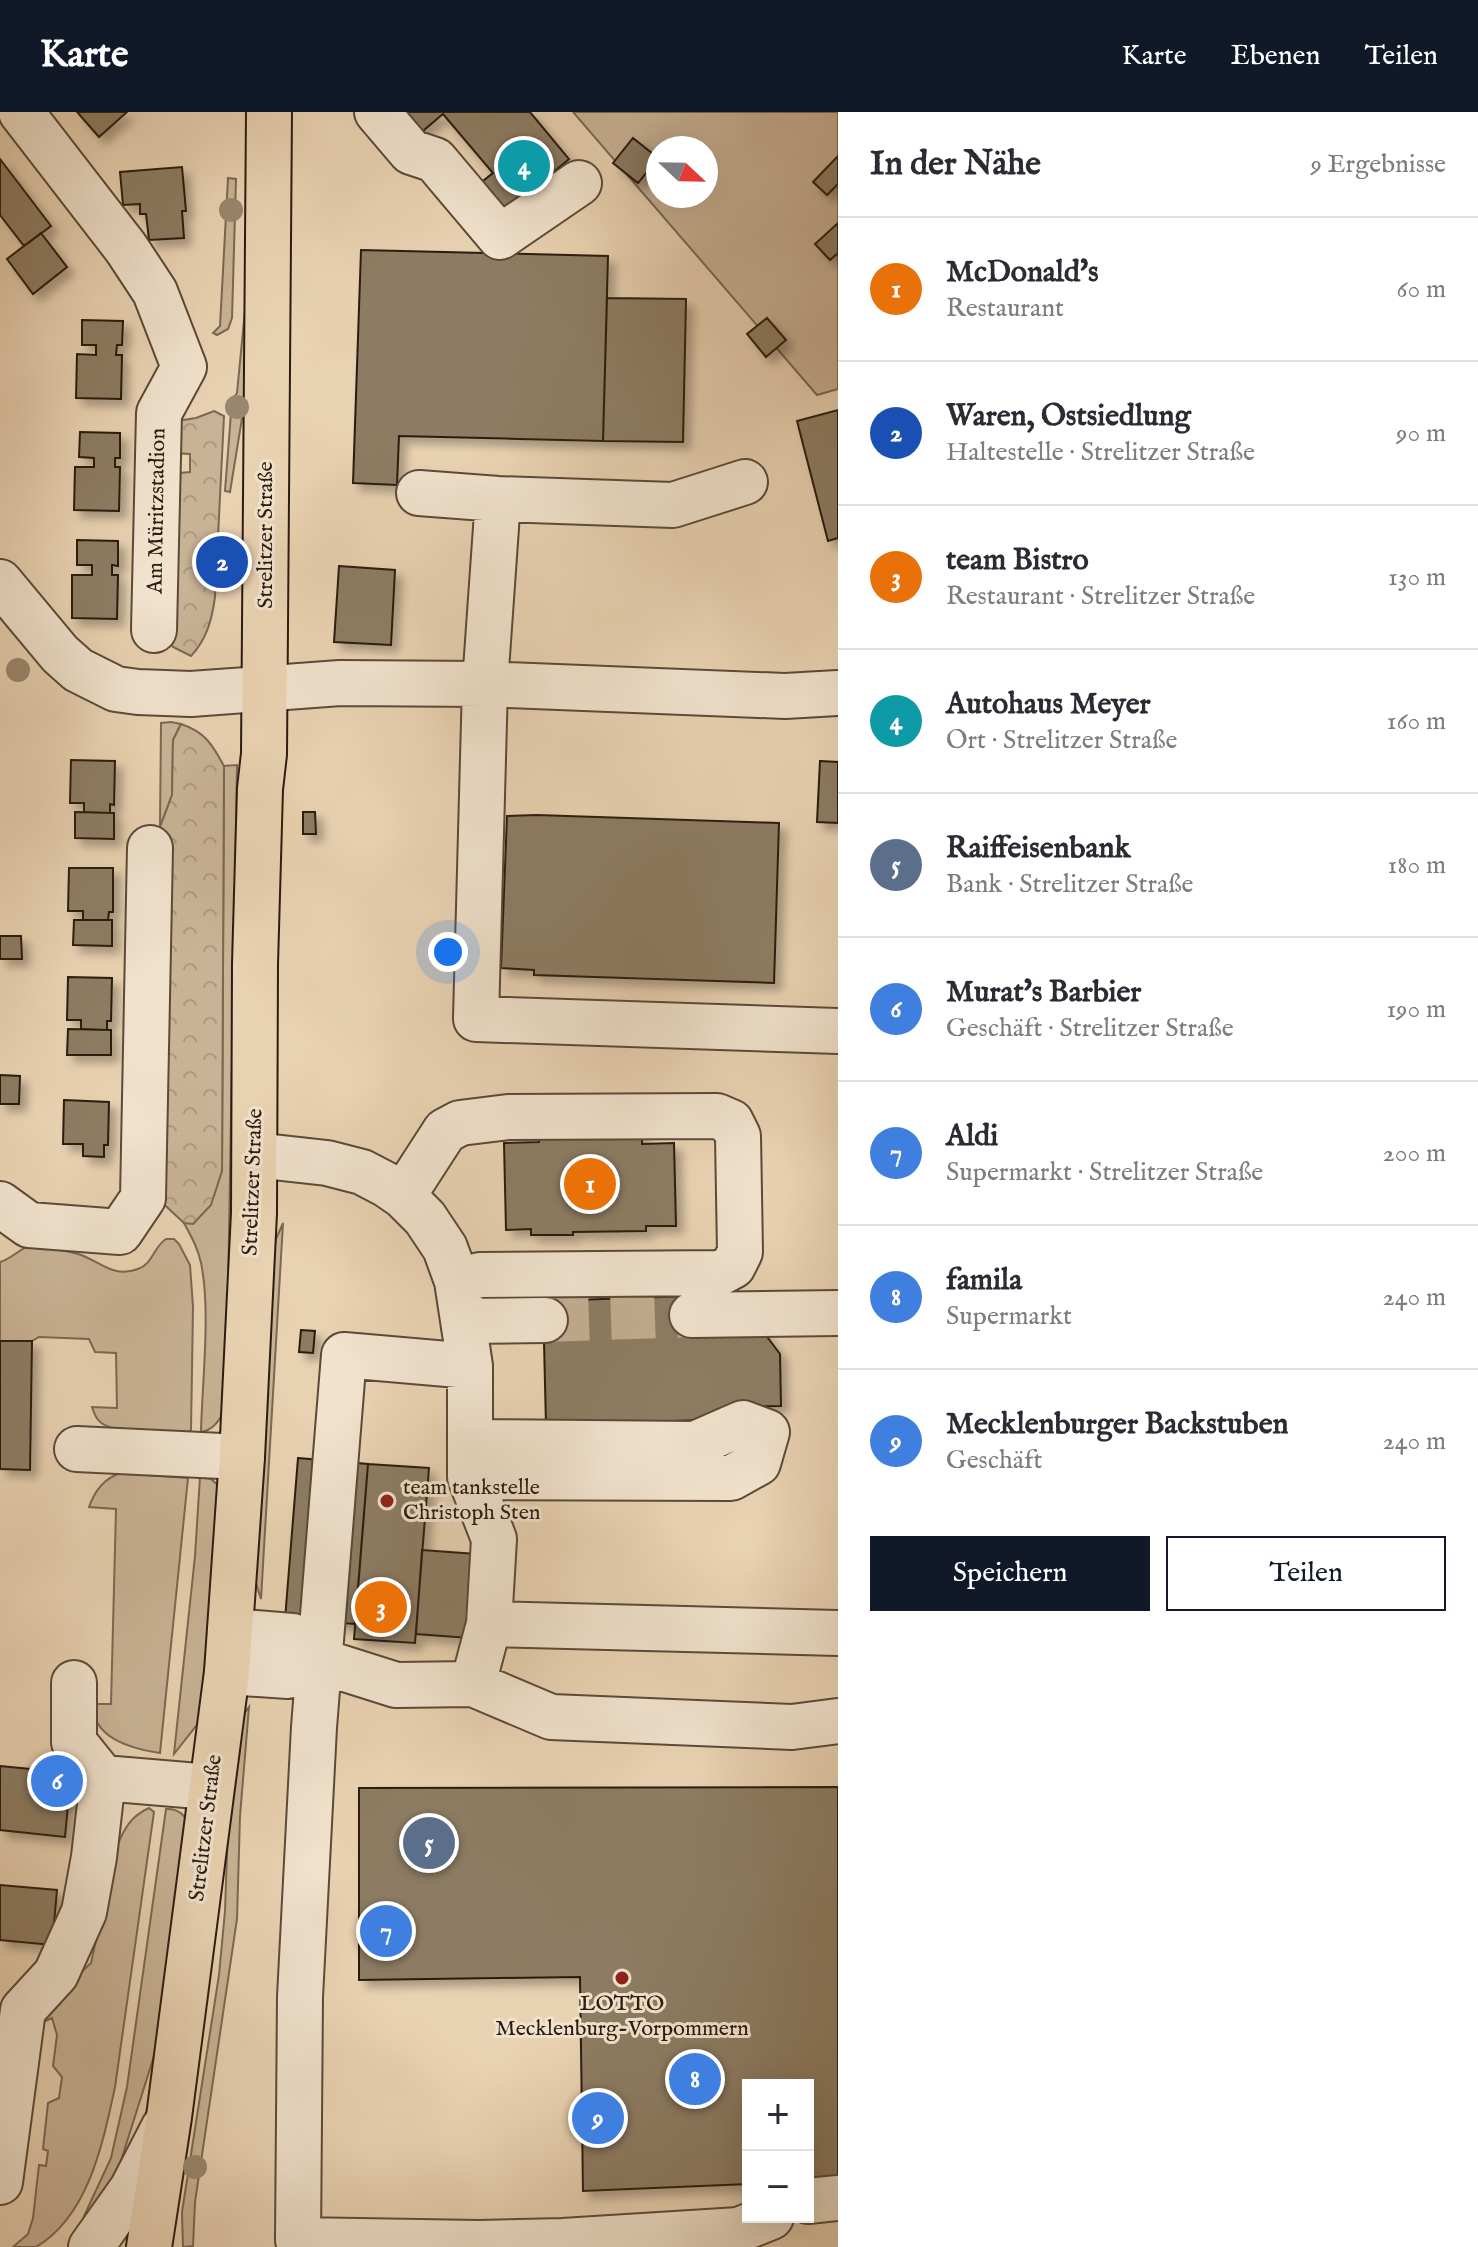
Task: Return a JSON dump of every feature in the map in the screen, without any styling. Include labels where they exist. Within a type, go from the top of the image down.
[{"type":"main road","name":"Strelitzer Straße","points":[[149,2247],[169,2117],[210,1787],[247,1653],[242,1457],[255,1155],[255,964],[264,688],[269,112]]},
{"type":"street","name":"Am Müritzstadion","points":[[21,112],[126,248],[155,292],[184,367],[159,413],[154,630]]},
{"type":"street","points":[[377,112],[411,152],[435,160],[500,237],[579,183]]},
{"type":"street","points":[[419,493],[673,505],[745,482]]},
{"type":"street","points":[[498,499],[485,684],[476,1019],[838,1031]]},
{"type":"street","points":[[0,582],[60,654],[78,670],[116,689],[191,694],[340,683],[485,684],[785,696],[838,693]]},
{"type":"street","points":[[0,1204],[29,1225],[120,1232],[143,1198],[150,848]]},
{"type":"street","points":[[403,1196],[445,1131],[460,1123],[508,1117],[717,1116],[731,1122],[738,1136],[740,1237],[740,1252],[733,1266],[720,1273],[480,1275],[461,1301]]},
{"type":"street","points":[[255,1155],[347,1167],[387,1185],[425,1218],[445,1248],[461,1301],[470,1366],[471,1459],[494,1539],[489,1624],[473,1684]]},
{"type":"street","points":[[461,1301],[545,1320]]},
{"type":"street","points":[[692,1315],[838,1313]]},
{"type":"street","points":[[470,1366],[344,1355],[317,1660],[300,1997],[298,2240],[563,2241],[739,2230],[756,2223]]},
{"type":"street","points":[[743,1423],[767,1432],[758,1463],[731,1478],[471,1459],[695,1444],[743,1423]]},
{"type":"street","points":[[77,1449],[242,1457]]},
{"type":"street","points":[[489,1624],[838,1633]]},
{"type":"street","points":[[247,1653],[288,1676],[317,1660],[396,1685],[473,1684],[551,1717],[792,1727],[838,1721]]},
{"type":"street","points":[[0,2182],[23,2010],[56,1974],[84,1912],[94,1857],[103,1778],[74,1742],[74,1683]]},
{"type":"street","points":[[103,1778],[210,1787]]},
{"type":"street","points":[[91,2247],[132,2189],[169,2117]]},
{"type":"street","points":[[814,2200],[838,2198]]},
{"type":"green space","points":[[573,112],[838,112],[838,389],[817,395],[656,208],[718,208],[718,136],[646,136],[646,197]]},
{"type":"green space","points":[[228,178],[236,179],[232,318],[228,329],[217,335],[213,333],[220,326]]},
{"type":"green space","points":[[245,310],[248,311],[245,400],[230,492],[225,491],[232,400],[237,393]]},
{"type":"green space","points":[[214,411],[224,416],[215,597],[208,628],[191,656],[173,647],[162,634],[169,493],[180,473],[190,472],[190,454],[171,453],[177,421]]},
{"type":"green space","points":[[161,723],[181,724],[173,740],[172,795],[160,827]]},
{"type":"green space","points":[[181,724],[207,740],[224,766],[222,1171],[211,1205],[193,1224],[184,1223],[154,1195],[160,827],[172,795],[173,740]]},
{"type":"green space","points":[[237,765],[226,1409],[213,1427],[201,1432],[206,1324],[204,1282],[198,1252],[184,1223],[194,1223],[222,1171],[224,766]]},
{"type":"green space","points":[[283,1223],[261,1599],[253,1574],[270,1271],[276,1239]]},
{"type":"green space","points":[[166,1239],[174,1239],[179,1244],[190,1265],[193,1307],[191,1430],[185,1434],[112,1428],[99,1421],[92,1407],[117,1408],[116,1353],[95,1352],[89,1339],[39,1337],[32,1341],[0,1341],[0,1262],[28,1246],[36,1245],[81,1255],[115,1271],[130,1271],[143,1267]]},
{"type":"green space","points":[[121,1473],[188,1478],[160,1753],[116,1740],[99,1726],[94,1716],[93,1704],[111,1704],[116,1509],[89,1507],[101,1486]]},
{"type":"green space","points":[[200,1477],[211,1479],[220,1487],[203,1717],[174,1754],[195,1556]]},
{"type":"green space","points":[[249,1707],[240,1816],[237,1919],[195,2202],[193,2246],[183,2247],[182,2212],[219,1975],[228,1823],[241,1718]]},
{"type":"green space","points":[[149,1808],[154,1812],[115,2087],[99,2154],[69,2217],[36,2247],[13,2247],[28,2234],[33,2218],[39,2165],[46,2166],[48,2151],[43,2149],[48,2103],[59,2098],[62,2077],[53,2066],[57,2035],[52,2018],[46,2021],[42,2016],[44,2007],[91,1963],[117,1846],[129,1824]]},
{"type":"green space","points":[[166,1809],[181,1814],[190,1827],[154,2056],[113,2186],[88,2230],[84,2216],[111,2158],[127,2087]]},
{"type":"building","points":[[77,112],[127,112],[99,137]]},
{"type":"building","points":[[386,112],[530,112],[569,159],[495,221],[470,191],[493,173],[443,114],[411,141]]},
{"type":"building","points":[[633,138],[646,148],[646,173],[638,183],[613,163]]},
{"type":"building","points":[[838,156],[838,184],[827,195],[813,182]]},
{"type":"building","points":[[0,159],[51,226],[24,246],[0,215]]},
{"type":"building","points":[[182,167],[186,211],[182,211],[184,238],[149,240],[146,214],[140,214],[140,204],[123,205],[120,172]]},
{"type":"building","points":[[838,223],[838,253],[830,260],[815,244]]},
{"type":"building","points":[[41,233],[67,267],[33,294],[7,259]]},
{"type":"building","points":[[361,250],[608,256],[603,441],[399,436],[397,485],[353,483]]},
{"type":"building","points":[[607,298],[686,299],[683,442],[603,441]]},
{"type":"building","points":[[767,318],[786,340],[766,357],[747,334]]},
{"type":"building","points":[[82,320],[123,321],[122,345],[117,345],[116,355],[122,355],[121,399],[76,398],[77,354],[96,355],[96,345],[82,345]]},
{"type":"building","points":[[838,410],[838,538],[828,541],[797,421]]},
{"type":"building","points":[[80,432],[120,433],[120,458],[115,458],[115,467],[120,467],[119,511],[74,510],[75,467],[94,467],[94,458],[79,457]]},
{"type":"building","points":[[77,540],[118,541],[118,566],[112,565],[112,575],[118,575],[117,619],[72,618],[72,575],[92,575],[92,565],[77,565]]},
{"type":"building","points":[[339,566],[395,570],[391,645],[334,642]]},
{"type":"building","points":[[71,760],[115,761],[114,805],[110,804],[110,813],[84,812],[84,803],[70,803]]},
{"type":"building","points":[[820,761],[838,762],[838,823],[817,822]]},
{"type":"building","points":[[75,812],[114,813],[114,839],[75,838]]},
{"type":"building","points":[[303,812],[315,812],[316,834],[303,834]]},
{"type":"building","points":[[507,816],[779,823],[774,983],[534,975],[534,970],[501,968]]},
{"type":"building","points":[[69,868],[113,868],[113,912],[109,912],[108,920],[83,920],[83,911],[68,911]]},
{"type":"building","points":[[74,920],[112,920],[112,946],[73,945]]},
{"type":"building","points":[[0,936],[21,936],[22,959],[0,959]]},
{"type":"building","points":[[68,977],[112,978],[111,1021],[107,1021],[107,1030],[81,1029],[81,1020],[67,1020]]},
{"type":"building","points":[[68,1029],[111,1030],[111,1055],[67,1055]]},
{"type":"building","points":[[0,1075],[20,1076],[19,1104],[0,1104]]},
{"type":"building","points":[[64,1100],[109,1102],[108,1145],[104,1145],[104,1157],[83,1156],[83,1144],[63,1144]]},
{"type":"building","points":[[642,1131],[642,1144],[674,1143],[676,1226],[646,1226],[646,1231],[573,1232],[573,1235],[531,1235],[531,1229],[506,1230],[504,1143],[539,1142],[538,1133]]},
{"type":"building","points":[[693,1296],[759,1326],[780,1354],[781,1406],[736,1407],[737,1419],[546,1425],[543,1301]]},
{"type":"building","points":[[301,1330],[315,1331],[313,1353],[299,1352]]},
{"type":"building","points":[[0,1341],[32,1341],[30,1470],[0,1469]]},
{"type":"building","points":[[298,1458],[368,1464],[355,1624],[285,1619]]},
{"type":"building","points":[[368,1464],[429,1468],[415,1643],[354,1639]]},
{"type":"building","points":[[422,1550],[476,1554],[469,1638],[416,1634]]},
{"type":"building","points":[[0,1766],[71,1773],[65,1837],[0,1830]]},
{"type":"building","points":[[838,1787],[838,2181],[814,2182],[814,2079],[742,2079],[742,2184],[583,2191],[580,1977],[359,1980],[359,1788]]},
{"type":"building","points":[[0,1885],[57,1890],[52,1945],[0,1940]]},
{"type":"tunnel","points":[[545,1320],[692,1315]]},
{"type":"place","name":"Autohaus Meyer","points":[[524,166]]},
{"type":"place","name":"Waren, Ostsiedlung","points":[[222,562]]},
{"type":"place","name":"McDonald's","points":[[590,1184]]},
{"type":"place","name":"team tankstelle Christoph Sten","points":[[387,1501]]},
{"type":"place","name":"team Bistro","points":[[381,1607]]},
{"type":"place","name":"Murat's Barbier","points":[[57,1781]]},
{"type":"place","name":"Raiffeisenbank","points":[[429,1843]]},
{"type":"place","name":"Aldi","points":[[386,1931]]},
{"type":"place","name":"LOTTO Mecklenburg-Vorpommern","points":[[622,1978]]},
{"type":"place","name":"famila","points":[[695,2079]]},
{"type":"place","name":"Mecklenburger Backstuben","points":[[598,2118]]}]
